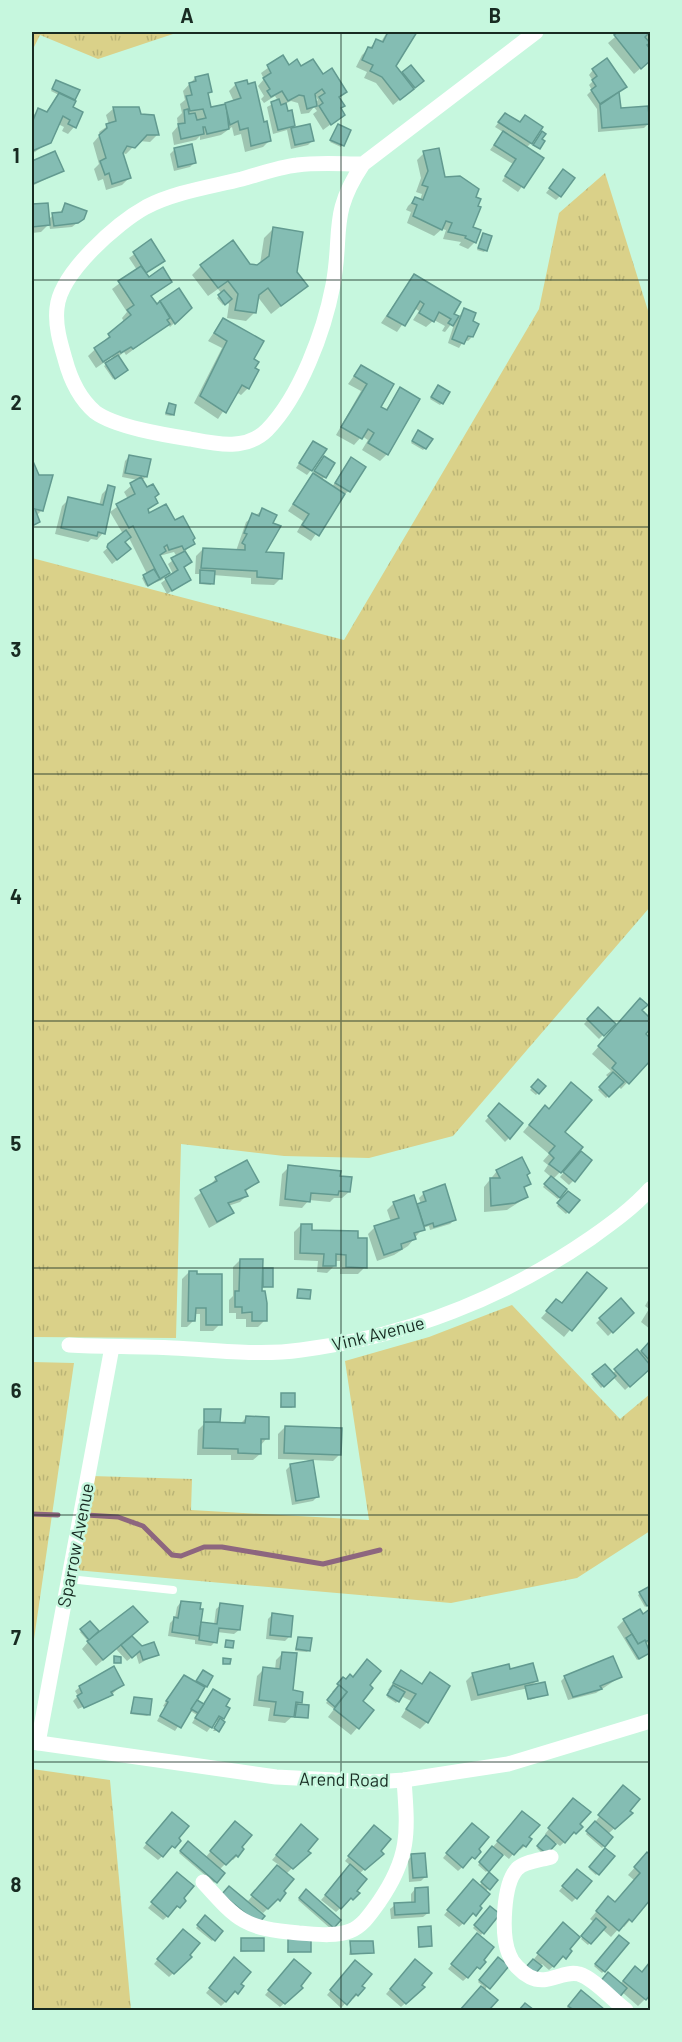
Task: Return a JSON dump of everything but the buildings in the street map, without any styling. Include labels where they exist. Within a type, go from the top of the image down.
[{"type":"street","points":[[363,164],[297,165],[175,196],[146,207],[113,231],[89,253],[75,272],[57,305],[59,339],[68,368],[81,397],[95,411],[113,421],[218,444],[254,441],[282,412],[322,327],[333,284],[341,204],[349,184],[363,164],[536,32]]},
{"type":"street","name":"Vink Avenue","points":[[69,1345],[262,1353],[300,1351],[417,1324],[450,1314],[520,1282],[608,1226],[651,1189]]},
{"type":"street","name":"Sparrow Avenue","points":[[35,1743],[69,1579],[112,1347]]},
{"type":"street","name":"Arend Road","points":[[35,1743],[276,1777],[404,1780],[508,1764],[651,1721]]},
{"type":"street","points":[[203,1882],[234,1916],[246,1924],[265,1930],[324,1935],[350,1931],[367,1919],[390,1886],[404,1856],[407,1825],[404,1780]]},
{"type":"street","points":[[551,1857],[518,1867],[510,1878],[505,1904],[508,1952],[513,1963],[537,1979],[548,1980],[570,1973],[586,1977],[626,2010]]},
{"type":"lane","points":[[69,1579],[173,1590]]},
{"type":"green space","points":[[32,32],[179,32],[98,59],[40,35],[32,51]]},
{"type":"green space","points":[[605,173],[650,317],[650,907],[453,1136],[369,1158],[284,1156],[181,1144],[176,1338],[32,1337],[32,558],[344,640],[539,309],[559,213]]},
{"type":"green space","points":[[512,1305],[620,1419],[650,1394],[650,1531],[577,1578],[451,1603],[75,1570],[91,1476],[192,1479],[191,1510],[369,1520],[345,1361],[429,1337]]},
{"type":"green space","points":[[32,1362],[74,1363],[32,1653]]},
{"type":"green space","points":[[32,1769],[110,1780],[131,2010],[32,2010]]},
{"type":"waterway","points":[[32,1514],[58,1515]]},
{"type":"waterway","points":[[86,1515],[118,1517],[143,1526],[172,1555],[181,1556],[204,1547],[222,1547],[323,1564],[380,1550]]}]
